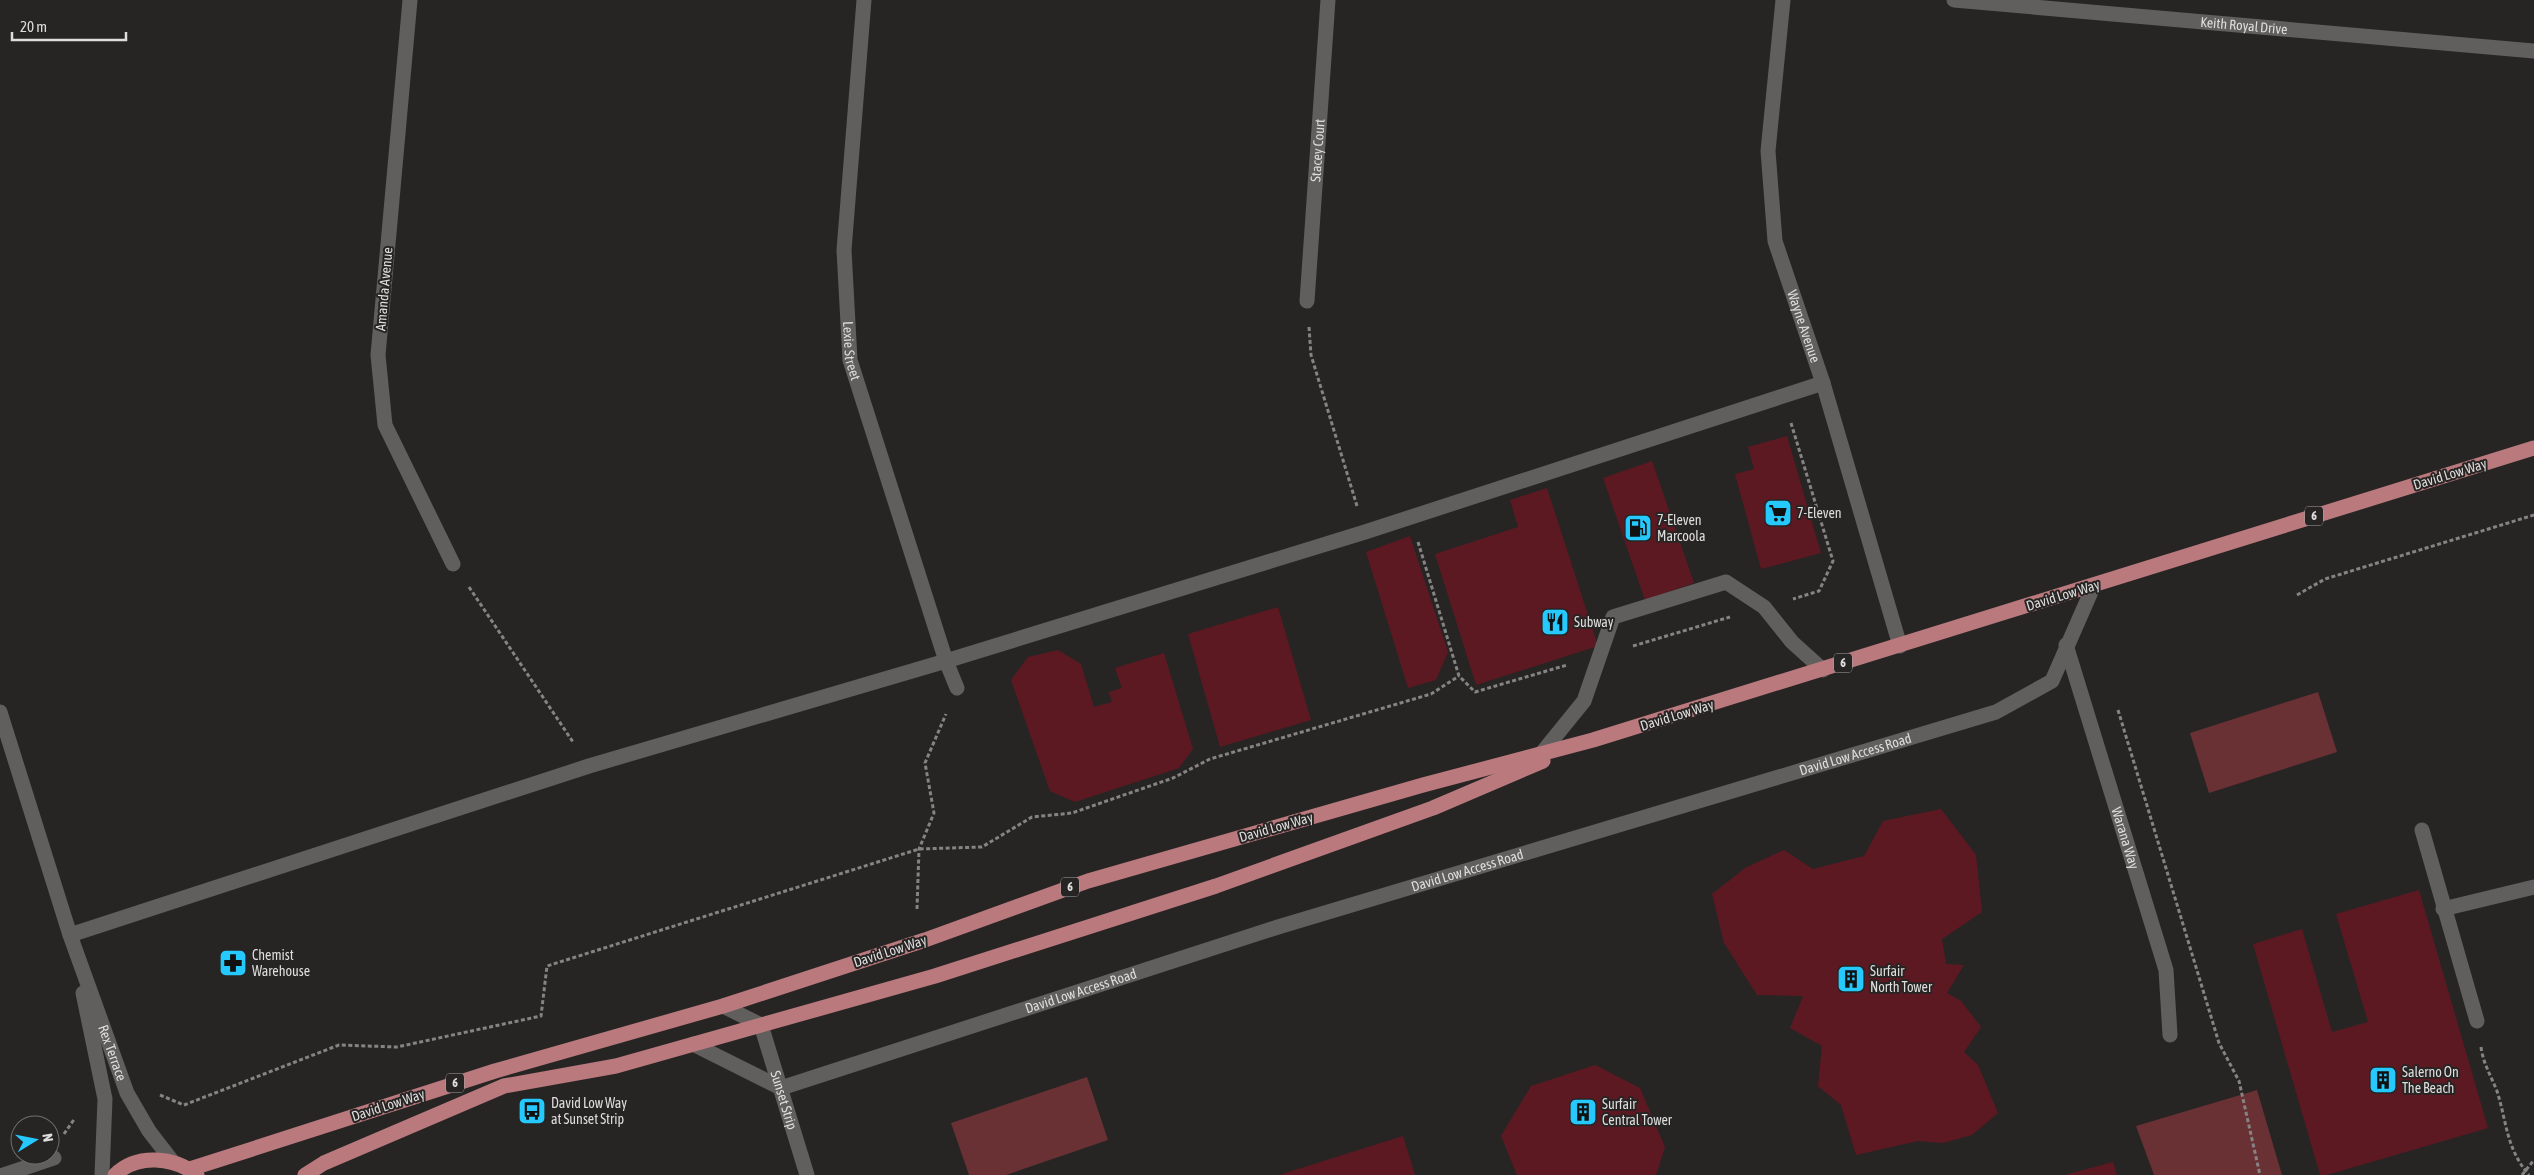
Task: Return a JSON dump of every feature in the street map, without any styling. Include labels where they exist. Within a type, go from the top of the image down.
[{"type":"main road","name":"David Low Way","points":[[194,1172],[494,1071],[723,1006],[917,943],[1088,881],[1413,787],[1593,740],[2534,448]]},
{"type":"main road","name":"David Low Way","points":[[305,1175],[324,1163],[504,1086],[616,1066],[935,976],[1216,886],[1433,808],[1593,740]]},
{"type":"main road","name":"6","points":[[115,1175],[137,1162],[155,1159],[173,1162],[194,1172]]},
{"type":"street","name":"Amanda Avenue","points":[[410,0],[378,356],[385,425],[453,564]]},
{"type":"street","name":"Lexie Street","points":[[864,0],[844,250],[850,360],[946,661],[957,688]]},
{"type":"street","name":"Stacey Court","points":[[1307,301],[1328,0]]},
{"type":"street","name":"Wayne Avenue","points":[[1783,0],[1768,151],[1775,241],[1823,383],[1900,646]]},
{"type":"street","name":"Keith Royal Drive","points":[[1954,0],[2534,51]]},
{"type":"street","points":[[70,935],[589,766],[946,661],[1365,532],[1823,383]]},
{"type":"street","points":[[1540,754],[1584,701],[1613,618],[1726,582],[1764,608],[1792,642],[1823,670]]},
{"type":"street","name":"David Low Access Road","points":[[781,1088],[1278,927],[1996,712],[2052,681],[2066,645],[2094,585]]},
{"type":"street","name":"Warana Way","points":[[2066,645],[2166,970],[2170,1034]]},
{"type":"street","name":"Rex Terrace","points":[[1,718],[70,935],[127,1093],[149,1132],[173,1162]]},
{"type":"street","points":[[2422,830],[2443,909],[2477,1021]]},
{"type":"street","points":[[2443,909],[2534,887]]},
{"type":"street","name":"Rex Terrace","points":[[70,935],[105,1099],[102,1175]]},
{"type":"street","points":[[723,1006],[761,1025]]},
{"type":"street","name":"Sunset Strip","points":[[761,1025],[807,1175]]},
{"type":"street","points":[[693,1044],[781,1088]]},
{"type":"street","points":[[3,1175],[33,1165]]},
{"type":"path","points":[[1307,301],[1311,355],[1365,532]]},
{"type":"path","points":[[2297,595],[2325,579],[2534,514]]},
{"type":"path","points":[[453,564],[589,766]]},
{"type":"path","points":[[154,1092],[184,1105],[339,1045],[397,1048],[541,1016],[547,966],[919,849],[982,847],[1032,817],[1072,813],[1173,778],[1210,759],[1431,694],[1459,676]]},
{"type":"path","points":[[917,909],[919,849],[934,813],[925,764],[957,688]]},
{"type":"path","points":[[2116,705],[2219,1043],[2239,1081],[2260,1175]]},
{"type":"path","points":[[2477,1021],[2482,1059],[2496,1091],[2512,1152],[2529,1175]]},
{"type":"path","points":[[60,1136],[64,1134],[79,1113]]},
{"type":"path","points":[[2522,1175],[2534,1160]]},
{"type":"shaded area","points":[[2318,692],[2337,752],[2209,793],[2190,733]]},
{"type":"shaded area","points":[[1087,1077],[1108,1140],[1006,1175],[969,1175],[951,1123]]},
{"type":"shaded area","points":[[2257,1090],[2282,1175],[2154,1175],[2136,1126]]},
{"type":"building","name":"7-Eleven","points":[[1787,436],[1821,553],[1761,569],[1735,474],[1754,469],[1748,447]]},
{"type":"building","points":[[1652,461],[1694,583],[1645,600],[1603,478]]},
{"type":"building","points":[[1547,488],[1598,646],[1476,685],[1435,554],[1518,527],[1510,500]]},
{"type":"building","points":[[1410,536],[1448,652],[1436,680],[1408,688],[1366,552]]},
{"type":"building","points":[[1278,607],[1311,720],[1220,747],[1188,634]]},
{"type":"building","points":[[1058,650],[1081,664],[1094,707],[1112,702],[1109,692],[1122,688],[1115,668],[1164,653],[1193,749],[1179,768],[1075,802],[1050,791],[1011,680],[1028,657]]},
{"type":"building","name":"Surfair North Tower","points":[[1941,809],[1976,855],[1982,912],[1942,939],[1946,964],[1964,965],[1947,993],[1961,1001],[1981,1027],[1964,1052],[1978,1065],[1998,1113],[1972,1135],[1943,1143],[1918,1141],[1856,1155],[1841,1105],[1818,1086],[1822,1046],[1790,1028],[1803,996],[1757,995],[1724,943],[1712,894],[1745,868],[1784,850],[1813,869],[1864,856],[1883,821]]},
{"type":"building","name":"Salerno On The Beach","points":[[2419,890],[2488,1128],[2327,1175],[2320,1175],[2253,944],[2302,929],[2332,1032],[2368,1022],[2336,914]]},
{"type":"building","name":"Surfair Central Tower","points":[[1595,1065],[1640,1088],[1665,1147],[1656,1175],[1517,1175],[1501,1136],[1531,1086]]},
{"type":"building","points":[[1403,1136],[1415,1175],[1279,1175]]},
{"type":"building","points":[[2113,1162],[2117,1175],[2068,1175],[2068,1174]]},
{"type":"place","name":"7-Eleven","points":[[1778,513]]},
{"type":"place","name":"7-Eleven Marcoola","points":[[1638,528]]},
{"type":"place","name":"Subway","points":[[1555,622]]},
{"type":"place","name":"Chemist Warehouse","points":[[233,963]]},
{"type":"place","name":"Surfair North Tower","points":[[1851,979]]},
{"type":"place","name":"Salerno On The Beach","points":[[2383,1080]]},
{"type":"place","name":"David Low Way at Sunset Strip","points":[[532,1111]]},
{"type":"place","name":"Surfair Central Tower","points":[[1583,1112]]}]
